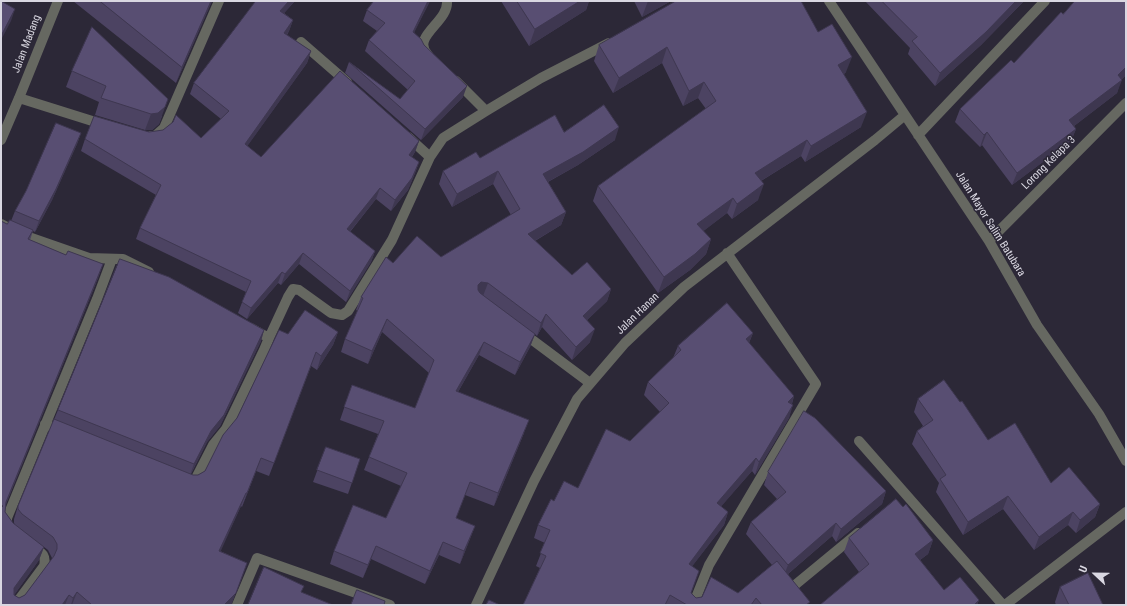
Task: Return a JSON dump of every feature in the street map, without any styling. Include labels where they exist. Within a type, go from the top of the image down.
[{"type":"street","name":"Jalan Madang","points":[[1,140],[58,1]]},
{"type":"street","points":[[144,137],[155,136],[164,128],[219,1]]},
{"type":"street","points":[[436,62],[424,51],[423,42],[426,36],[445,13],[447,1]]},
{"type":"street","name":"Jalan Mayor Salim Batubara","points":[[829,1],[989,241],[1037,325],[1098,414],[1126,461]]},
{"type":"street","points":[[918,135],[1046,1]]},
{"type":"street","points":[[183,479],[191,482],[196,478],[213,446],[226,429],[288,297],[293,290],[299,290],[331,313],[342,316],[348,310],[392,240],[430,157],[443,138],[542,78],[618,39]]},
{"type":"street","points":[[301,42],[354,89]]},
{"type":"street","points":[[447,72],[486,111]]},
{"type":"street","points":[[19,98],[115,128]]},
{"type":"street","name":"Lorong Kelapa 3","points":[[989,241],[1126,103]]},
{"type":"street","name":"Jalan Hanan","points":[[480,602],[500,551],[553,442],[577,399],[590,383],[625,343],[684,286],[876,140],[905,116]]},
{"type":"street","points":[[401,131],[430,157]]},
{"type":"street","points":[[1,224],[20,234],[90,258],[123,259],[160,278]]},
{"type":"street","points":[[693,605],[709,565],[816,384],[727,253]]},
{"type":"street","points":[[15,605],[44,566],[46,560],[44,554],[13,532],[7,525],[7,518],[112,259]]},
{"type":"street","points":[[242,322],[269,338]]},
{"type":"street","points":[[516,328],[590,383]]},
{"type":"street","points":[[45,424],[74,436]]},
{"type":"street","points":[[859,441],[902,496],[1004,605],[1126,512]]},
{"type":"street","points":[[795,585],[869,524]]},
{"type":"street","points":[[237,605],[257,558],[390,605]]},
{"type":"building","points":[[1,1],[15,9],[1,36]]},
{"type":"building","points":[[100,1],[211,1],[182,67]]},
{"type":"building","points":[[256,1],[289,1],[280,11],[293,20],[284,33],[311,51],[245,144],[261,157],[340,71],[419,141],[409,155],[419,162],[412,178],[395,200],[380,188],[347,229],[375,251],[350,291],[303,253],[285,274],[282,272],[251,308],[242,302],[251,281],[140,228],[161,185],[85,139],[94,116],[149,132],[163,130],[173,122],[176,115],[201,138],[229,111],[194,83]]},
{"type":"building","points":[[374,1],[428,1],[413,32],[421,39],[424,45],[467,86],[425,129],[349,62],[400,99],[415,81],[369,40],[385,23],[367,10]]},
{"type":"building","points":[[517,1],[580,1],[535,29]]},
{"type":"building","points":[[676,1],[801,1],[818,32],[832,24],[852,57],[838,65],[867,112],[811,146],[807,140],[755,173],[764,184],[737,204],[733,198],[697,224],[711,239],[695,254],[664,277],[598,186],[716,101],[704,82],[689,91],[667,47],[619,78],[599,45]]},
{"type":"building","points":[[882,1],[1016,1],[986,32],[940,73],[912,41],[917,37]]},
{"type":"building","points":[[1075,1],[1126,1],[1126,67],[1118,75],[1122,80],[1069,120],[1076,129],[1017,173],[987,132],[984,135],[960,109],[1011,60],[1014,63],[1061,12],[1063,14]]},
{"type":"building","points":[[92,27],[168,99],[165,107],[158,113],[151,114],[101,98],[106,86],[72,71]]},
{"type":"building","points":[[604,105],[619,127],[583,152],[543,174],[566,212],[528,234],[572,275],[587,262],[611,289],[583,316],[595,329],[576,347],[546,314],[541,323],[488,283],[481,282],[478,285],[478,290],[480,293],[535,334],[520,362],[484,342],[456,391],[529,420],[498,493],[470,482],[456,518],[475,526],[464,551],[443,542],[430,571],[376,546],[368,565],[334,551],[353,505],[386,518],[407,473],[369,457],[384,421],[344,407],[352,385],[415,408],[434,360],[387,319],[372,351],[345,339],[363,298],[361,297],[386,257],[393,263],[417,236],[441,257],[520,209],[498,171],[457,194],[443,171],[476,152],[480,158],[555,115],[564,132]]},
{"type":"building","points":[[56,123],[81,133],[56,189],[39,221],[15,211],[26,191]]},
{"type":"building","points":[[10,220],[33,230],[28,239],[66,255],[68,251],[103,264],[6,502],[5,512],[13,523],[44,547],[14,588],[14,595],[19,598],[25,595],[54,556],[57,549],[57,544],[53,537],[22,514],[18,509],[54,419],[193,475],[198,475],[205,471],[223,435],[237,418],[279,330],[288,334],[305,310],[338,332],[321,356],[316,352],[274,463],[261,458],[247,493],[219,551],[247,563],[236,593],[224,605],[92,605],[77,592],[73,598],[69,595],[62,605],[1,605],[1,508],[3,506],[1,505],[1,221],[7,224]]},
{"type":"building","points":[[120,259],[169,277],[264,330],[224,415],[211,431],[194,464],[58,410]]},
{"type":"building","points":[[727,303],[753,333],[746,339],[794,396],[788,402],[793,405],[759,462],[756,458],[717,503],[728,512],[689,564],[699,571],[691,593],[696,598],[702,597],[711,577],[738,593],[777,561],[810,602],[806,605],[762,605],[756,598],[751,605],[687,605],[670,595],[665,605],[523,605],[546,556],[540,553],[550,530],[538,525],[551,499],[554,501],[564,481],[578,488],[606,429],[630,441],[669,403],[648,382],[681,350],[678,346]]},
{"type":"building","points":[[944,380],[960,402],[962,401],[988,440],[1015,423],[1051,483],[1069,467],[1100,504],[1080,520],[1073,512],[1039,537],[1008,496],[968,522],[940,479],[946,475],[917,431],[933,420],[918,399]]},
{"type":"building","points":[[804,411],[815,418],[886,491],[841,529],[836,523],[788,565],[751,522],[786,492],[768,472]]},
{"type":"building","points":[[326,447],[360,459],[352,483],[317,470]]},
{"type":"building","points":[[896,499],[903,507],[906,504],[933,540],[915,554],[944,590],[960,577],[979,600],[974,605],[820,605],[869,564],[849,538]]},
{"type":"building","points":[[264,567],[304,586],[301,592],[333,605],[248,605]]},
{"type":"building","points":[[1088,573],[1103,605],[1069,605],[1060,587]]},
{"type":"building","points":[[357,590],[385,601],[384,605],[351,605]]},
{"type":"building","points":[[489,600],[500,605],[486,605]]}]
